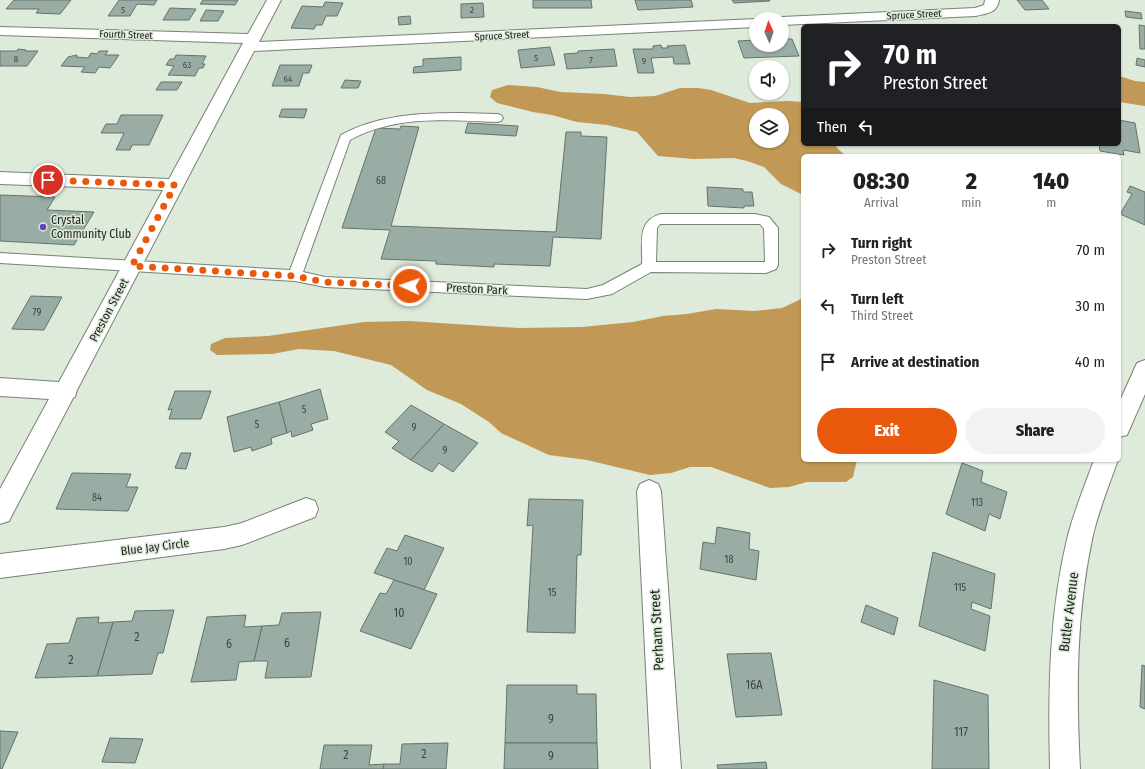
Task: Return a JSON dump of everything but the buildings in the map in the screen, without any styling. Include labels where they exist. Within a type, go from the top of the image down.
[{"type":"street","name":"Preston Street","points":[[0,513],[67,391],[274,0]]},
{"type":"street","name":"Spruce Street","points":[[789,21],[976,12],[991,7],[992,0]]},
{"type":"street","name":"Spruce Street","points":[[250,43],[749,23]]},
{"type":"street","name":"Fourth Street","points":[[0,31],[250,43]]},
{"type":"street","points":[[0,178],[175,185]]},
{"type":"street","points":[[1121,423],[1145,369]]},
{"type":"street","points":[[0,387],[67,391]]},
{"type":"street","name":"Butler Avenue","points":[[1065,769],[1063,650],[1068,604],[1078,544],[1085,516],[1092,490],[1105,462]]},
{"type":"street","name":"Perham Street","points":[[649,491],[666,769]]},
{"type":"street","name":"Blue Jay Circle","points":[[0,566],[224,538],[242,534],[306,509]]},
{"type":"lane","points":[[295,276],[345,138],[352,133],[370,125],[400,120],[445,117],[497,118]]},
{"type":"lane","points":[[755,218],[764,220],[771,228],[772,261],[771,265],[766,268],[649,267],[650,227],[655,221],[661,219],[755,218]]},
{"type":"lane","name":"Preston Park","points":[[0,258],[295,276],[324,282],[587,294],[607,290],[649,267]]},
{"type":"shaded area","points":[[1121,77],[1135,81],[1145,82],[1145,106],[1121,102]]},
{"type":"shaded area","points":[[508,85],[537,87],[560,92],[630,97],[655,96],[680,88],[698,88],[711,90],[750,103],[801,102],[801,146],[836,146],[844,154],[801,154],[801,194],[781,184],[764,167],[747,161],[734,158],[693,159],[658,156],[637,132],[607,125],[577,122],[497,103],[490,97],[492,90]]},
{"type":"shaded area","points":[[801,299],[801,462],[857,462],[853,477],[846,482],[807,482],[789,487],[770,488],[711,467],[690,467],[671,473],[650,475],[587,460],[549,455],[501,433],[489,422],[461,404],[427,390],[391,365],[334,351],[299,349],[272,354],[217,355],[210,350],[211,344],[225,338],[268,336],[364,322],[409,321],[519,328],[582,327],[633,322],[663,316],[716,309],[754,311],[782,308]]},
{"type":"place","name":"Crystal Community Club","points":[[43,227]]},
{"type":"route","points":[[48,180],[175,185],[132,266],[295,276],[324,282],[410,286]]}]
